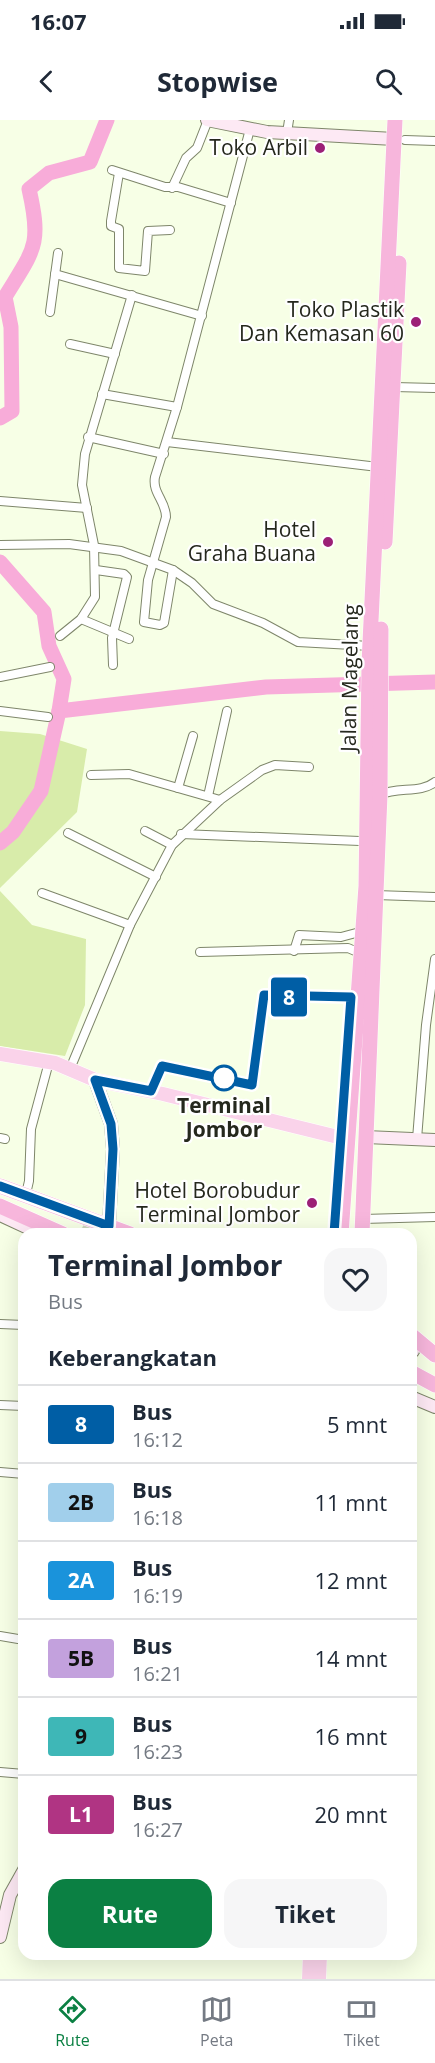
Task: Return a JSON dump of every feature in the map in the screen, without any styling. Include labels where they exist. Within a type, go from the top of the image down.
[{"type":"highway","name":"Jalan Magelang","points":[[334,1228],[355,951],[360,841],[364,798],[374,793],[375,663],[394,387],[400,139],[395,120]]},
{"type":"highway","name":"Jalan Magelang","points":[[375,663],[370,646],[378,467],[400,139],[406,120]]},
{"type":"highway","points":[[363,1228],[374,793]]},
{"type":"highway","points":[[342,1228],[371,890]]},
{"type":"highway","points":[[0,1186],[114,1228]]},
{"type":"highway","points":[[0,1192],[83,1226]]},
{"type":"highway","points":[[1,1214],[44,1228]]},
{"type":"highway","points":[[417,1349],[435,1355]]},
{"type":"highway","points":[[417,1350],[435,1361]]},
{"type":"highway","points":[[417,1375],[435,1385]]},
{"type":"highway","points":[[417,1386],[435,1394]]},
{"type":"main road","points":[[0,1054],[50,1062],[95,1080],[342,1138]]},
{"type":"main road","points":[[309,1979],[310,1960]]},
{"type":"main road","points":[[319,1979],[320,1960]]},
{"type":"street","points":[[171,188],[186,158],[197,148],[207,120],[250,129],[267,126],[287,133],[435,141]]},
{"type":"street","points":[[287,133],[289,120]]},
{"type":"street","points":[[173,570],[164,622],[146,622],[143,619],[165,517],[165,510],[156,494],[154,483],[177,407],[250,129]]},
{"type":"street","points":[[170,230],[148,231],[145,271],[119,268],[119,232],[111,226],[116,172],[231,203]]},
{"type":"street","points":[[50,312],[58,253]]},
{"type":"street","points":[[55,274],[201,316]]},
{"type":"street","points":[[60,636],[81,619],[95,597],[94,546],[82,485],[88,437],[132,295]]},
{"type":"street","points":[[70,344],[115,354]]},
{"type":"street","points":[[394,387],[435,388]]},
{"type":"street","points":[[102,394],[177,407]]},
{"type":"street","points":[[88,437],[164,454]]},
{"type":"street","points":[[167,442],[378,467]]},
{"type":"street","points":[[0,501],[87,508]]},
{"type":"street","points":[[0,544],[94,546],[121,551],[173,570],[192,583],[213,604],[263,623],[298,642],[370,646]]},
{"type":"street","points":[[96,570],[124,574],[127,577],[113,632],[113,665]]},
{"type":"street","points":[[81,619],[129,639]]},
{"type":"street","points":[[0,677],[50,668]]},
{"type":"street","points":[[0,711],[48,717]]},
{"type":"street","points":[[208,796],[228,711]]},
{"type":"street","points":[[178,788],[193,736]]},
{"type":"street","points":[[70,1069],[130,925],[172,845],[181,834],[220,800],[262,770],[275,765],[309,767]]},
{"type":"street","points":[[91,775],[129,774],[220,800]]},
{"type":"street","points":[[374,793],[426,787],[435,782]]},
{"type":"street","points":[[145,831],[172,845]]},
{"type":"street","points":[[68,833],[156,878]]},
{"type":"street","points":[[181,834],[360,841]]},
{"type":"street","points":[[371,890],[435,897]]},
{"type":"street","points":[[42,893],[130,925]]},
{"type":"street","points":[[294,951],[299,935],[341,937],[356,933]]},
{"type":"street","points":[[200,952],[348,948],[355,951]]},
{"type":"street","points":[[417,1139],[435,959]]},
{"type":"street","points":[[26,1194],[29,1181],[31,1129],[50,1062]]},
{"type":"street","points":[[95,1080],[111,1124],[109,1226]]},
{"type":"street","points":[[366,1137],[435,1140]]},
{"type":"street","points":[[1,1214],[29,1228]]},
{"type":"street","points":[[363,1228],[435,1217]]},
{"type":"street","points":[[0,1324],[18,1325]]},
{"type":"street","points":[[417,1400],[435,1407]]},
{"type":"street","points":[[0,1405],[18,1406]]},
{"type":"street","points":[[0,1472],[18,1474]]},
{"type":"street","points":[[0,1636],[18,1639]]},
{"type":"street","points":[[0,1772],[18,1774]]},
{"type":"street","points":[[0,1937],[5,1894],[18,1878]]},
{"type":"green space","points":[[0,731],[40,734],[87,749],[77,812],[0,888]]},
{"type":"green space","points":[[0,891],[32,925],[86,939],[85,1005],[65,1056],[0,1046]]},
{"type":"waterway","points":[[0,418],[12,411],[11,327],[5,297],[29,257],[35,236],[29,189],[49,173],[90,162],[107,120]]},
{"type":"waterway","points":[[0,562],[44,612],[49,646],[64,679],[59,711]]},
{"type":"waterway","points":[[0,843],[13,832],[41,791],[59,711],[266,687],[435,682]]},
{"type":"tunnel","points":[[83,1226],[88,1228]]},
{"type":"bus line","name":"8","points":[[0,1186],[8,1187],[109,1226],[113,1149],[111,1124],[95,1080],[151,1091],[162,1066],[252,1085],[264,995],[351,997],[334,1228]]},
{"type":"place","name":"Toko Arbil","points":[[320,148]]},
{"type":"place","name":"Toko Plastik Dan Kemasan 60","points":[[416,322]]},
{"type":"place","name":"Hotel Graha Buana","points":[[328,542]]},
{"type":"place","name":"Terminal Jombor","points":[[224,1078]]},
{"type":"place","name":"Hotel Borobudur Terminal Jombor","points":[[312,1203]]}]
